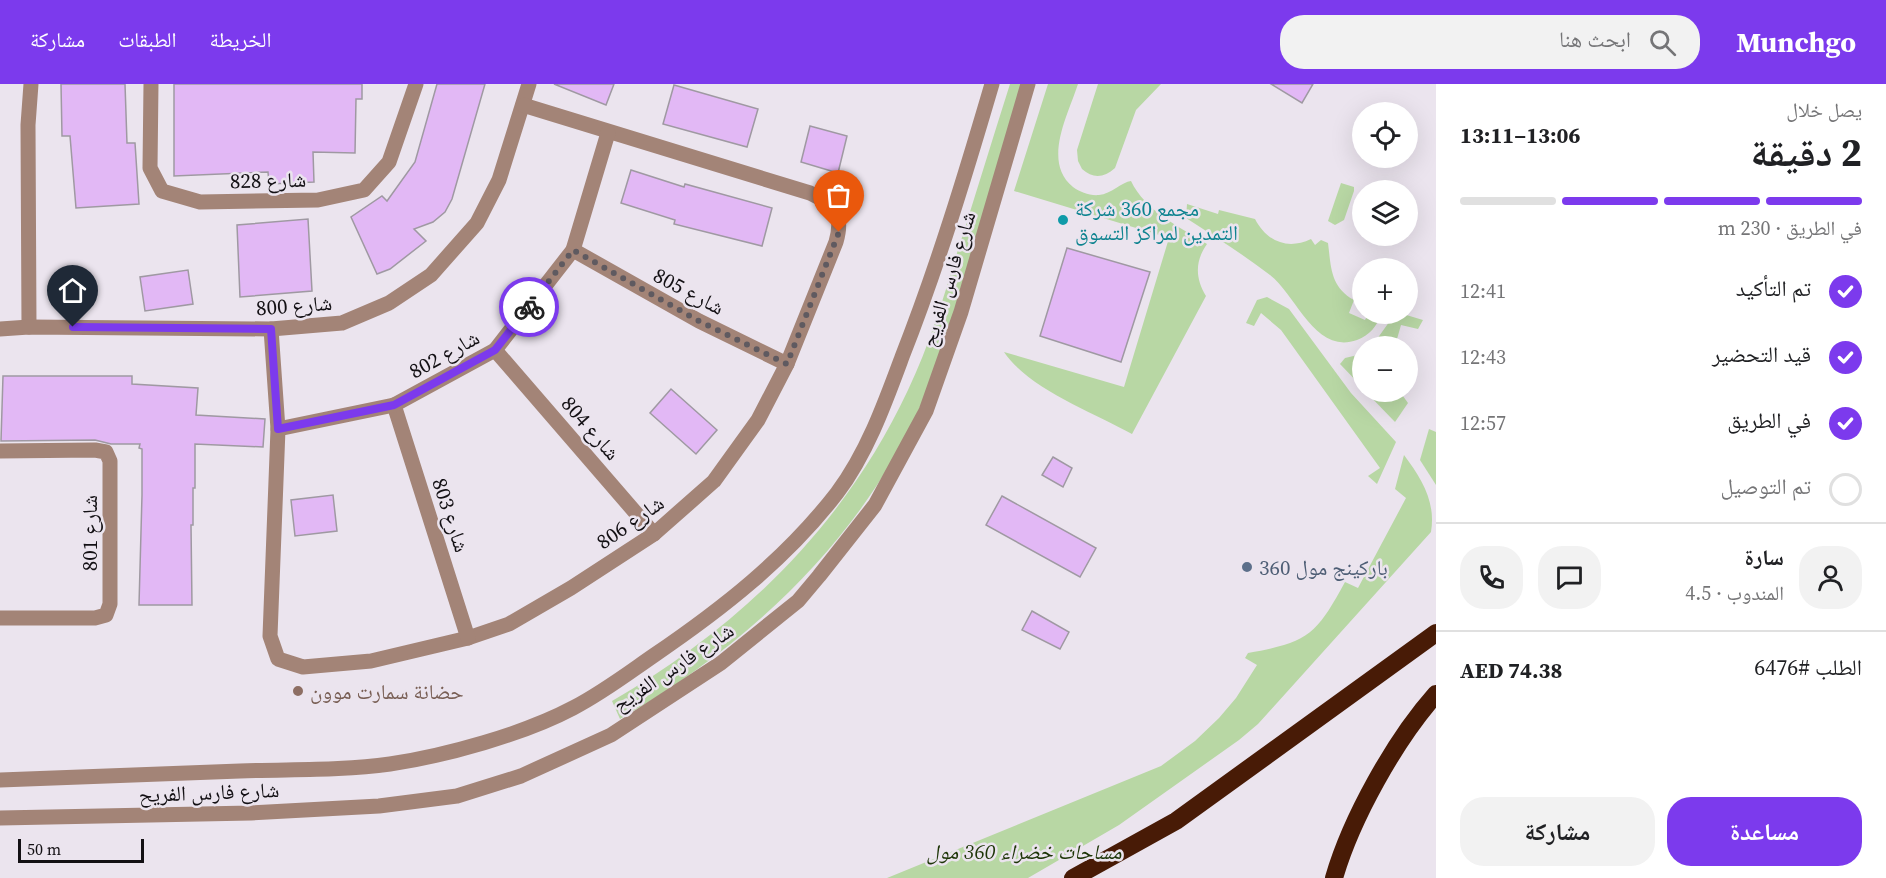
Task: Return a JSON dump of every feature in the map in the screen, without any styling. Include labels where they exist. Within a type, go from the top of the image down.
[{"type":"highway","points":[[1073,878],[1176,821],[1436,633]]},
{"type":"highway","points":[[1334,878],[1339,859],[1379,777],[1436,694]]},
{"type":"street","points":[[29,327],[28,125],[31,84]]},
{"type":"street","name":"شارع 828","points":[[151,84],[150,168],[162,191],[200,202],[318,200],[364,190],[389,162],[416,84]]},
{"type":"street","name":"شارع 800","points":[[0,329],[29,327],[271,329],[342,323],[389,303],[431,275],[477,223],[499,180],[529,84]]},
{"type":"street","name":"شارع فارس الفريح","points":[[0,780],[333,770],[393,764],[429,756],[543,722],[610,687],[694,628],[749,585],[793,545],[839,490],[861,454],[890,390],[926,296],[992,84]]},
{"type":"street","name":"شارع فارس الفريح","points":[[0,818],[251,813],[379,806],[457,796],[521,776],[611,735],[721,663],[798,601],[819,576],[875,505],[926,411],[962,312],[1028,84]]},
{"type":"street","name":"شارع 806","points":[[271,329],[278,429],[270,636],[278,659],[303,667],[371,661],[468,638],[509,624],[571,588],[654,534],[714,481],[763,413],[787,364],[836,242],[840,226],[832,206],[810,193],[608,133],[523,105]]},
{"type":"street","name":"شارع 802","points":[[278,429],[394,405],[495,350],[573,250],[608,133]]},
{"type":"street","name":"شارع 805","points":[[573,250],[699,321],[787,364]]},
{"type":"street","name":"شارع 804","points":[[495,350],[654,534]]},
{"type":"street","name":"شارع 803","points":[[394,405],[468,638]]},
{"type":"street","name":"شارع 801","points":[[0,451],[95,450],[106,452],[110,461],[110,604],[106,615],[95,618],[0,618]]},
{"type":"green space","points":[[1010,84],[1029,84],[952,328],[920,407],[895,456],[865,502],[832,546],[795,586],[755,624],[712,658],[667,690],[620,719],[612,701],[659,672],[745,606],[820,528],[853,485],[882,439],[908,390],[929,340]]},
{"type":"green space","points":[[1048,84],[1078,84],[1064,124],[1058,152],[1059,165],[1064,177],[1073,187],[1085,193],[1099,195],[1131,181],[1137,192],[1154,210],[1207,244],[1200,257],[1198,270],[1200,283],[1206,296],[1132,434],[1045,388],[1015,365],[1004,352],[1124,387],[1169,238],[1014,191]]},
{"type":"green space","points":[[1098,84],[1161,84],[1136,110],[1115,168],[1107,174],[1094,176],[1082,169],[1078,161],[1077,150]]},
{"type":"green space","points":[[1341,183],[1352,186],[1352,197],[1344,220],[1335,225],[1328,221]]},
{"type":"green space","points":[[1187,204],[1218,214],[1219,210],[1255,219],[1272,238],[1286,244],[1311,239],[1315,245],[1321,240],[1328,243],[1331,268],[1336,282],[1340,289],[1352,299],[1349,313],[1352,314],[1352,324],[1376,324],[1375,326],[1366,336],[1352,336],[1352,341],[1342,342],[1329,339],[1318,332],[1280,284],[1270,275],[1186,218]]},
{"type":"green space","points":[[1267,297],[1289,309],[1352,394],[1352,402],[1359,402],[1396,442],[1377,484],[1368,476],[1380,468],[1281,330],[1261,313],[1254,326],[1246,323],[1257,300]]},
{"type":"green space","points":[[1418,318],[1423,320],[1418,329],[1401,325],[1398,336],[1379,336],[1388,324],[1418,324]]},
{"type":"green space","points":[[1352,356],[1352,377],[1340,364],[1345,358]]},
{"type":"green space","points":[[1376,402],[1407,402],[1395,422]]},
{"type":"green space","points":[[1429,429],[1436,432],[1436,485],[1420,460]]},
{"type":"green space","name":"مساحات خضراء 360 مول","points":[[1404,455],[1426,491],[1431,511],[1431,532],[1258,724],[1239,740],[1119,825],[1028,878],[887,878],[1161,766],[1195,741],[1236,698],[1257,665],[1245,658],[1248,653],[1298,640],[1318,625],[1345,582],[1358,588],[1406,498],[1395,489]]},
{"type":"building","points":[[61,84],[125,84],[127,143],[135,143],[139,204],[76,208],[70,136],[62,136]]},
{"type":"building","points":[[174,84],[362,84],[362,99],[356,99],[355,153],[313,152],[314,182],[269,184],[268,172],[174,176]]},
{"type":"building","points":[[437,84],[485,84],[452,199],[445,212],[433,222],[414,229],[426,241],[390,269],[377,274],[351,217],[382,196],[387,201],[415,162]]},
{"type":"building","points":[[554,84],[614,84],[606,105]]},
{"type":"building","points":[[1271,84],[1313,84],[1302,103]]},
{"type":"building","points":[[674,85],[758,109],[747,147],[663,124]]},
{"type":"building","points":[[810,126],[847,136],[838,173],[801,162]]},
{"type":"building","points":[[631,170],[684,187],[685,184],[772,208],[762,246],[674,224],[675,220],[621,203]]},
{"type":"building","points":[[308,219],[312,291],[240,297],[237,225]]},
{"type":"building","points":[[1067,248],[1150,272],[1121,362],[1040,336]]},
{"type":"building","points":[[188,270],[193,304],[145,311],[140,277]]},
{"type":"building","points":[[3,376],[132,376],[132,384],[198,388],[196,415],[265,419],[263,447],[195,444],[195,488],[193,488],[193,525],[191,525],[192,605],[139,605],[142,495],[142,449],[139,448],[140,444],[111,444],[95,440],[1,441]]},
{"type":"building","points":[[671,389],[717,430],[696,454],[650,413]]},
{"type":"building","points":[[1053,457],[1072,468],[1063,487],[1042,475]]},
{"type":"building","points":[[333,495],[337,531],[295,536],[291,500]]},
{"type":"building","points":[[1002,496],[1096,548],[1080,577],[986,525]]},
{"type":"building","points":[[1032,611],[1069,632],[1060,649],[1022,630]]},
{"type":"way so far","points":[[529,307],[573,250],[699,321],[787,364],[839,232]]},
{"type":"place","name":"مجمع 360 شركة التمدين لمراكز التسوق","points":[[1063,220]]},
{"type":"place","name":"باركينج مول 360","points":[[1247,567]]},
{"type":"place","name":"حضانة سمارت موون","points":[[298,691]]},
{"type":"route","points":[[73,327],[271,329],[278,429],[394,405],[462,371],[495,350],[529,307]]}]
